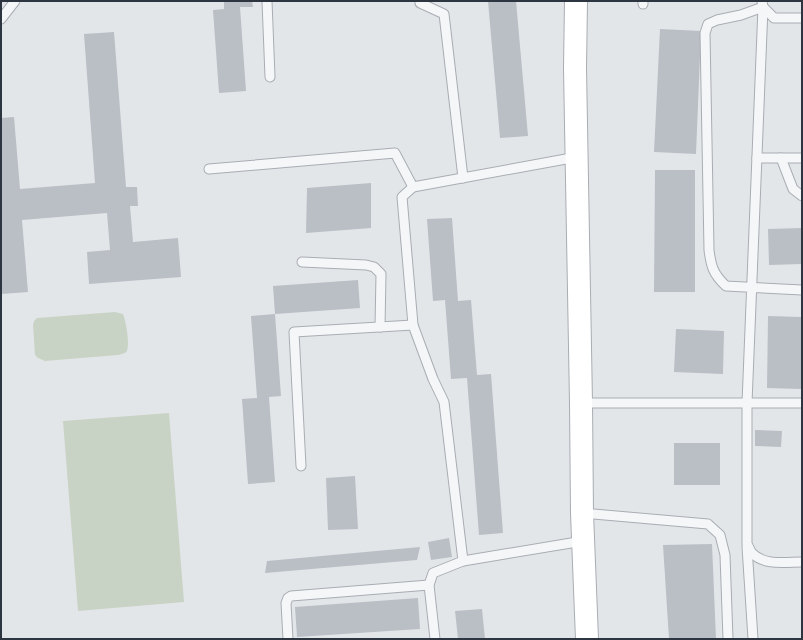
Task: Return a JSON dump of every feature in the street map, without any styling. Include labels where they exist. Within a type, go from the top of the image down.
[{"type":"street","points":[[576,1],[575,68],[582,403],[582,513],[587,639]]},
{"type":"lane","points":[[1,19],[15,1]]},
{"type":"lane","points":[[267,1],[270,77]]},
{"type":"lane","points":[[420,1],[420,3],[444,14],[464,178]]},
{"type":"lane","points":[[762,4],[774,18],[802,18]]},
{"type":"lane","points":[[753,639],[747,544],[747,404],[762,4]]},
{"type":"lane","points":[[762,4],[741,15],[717,20],[708,24],[705,34],[709,250],[711,266],[717,278],[726,286],[802,290]]},
{"type":"lane","points":[[209,169],[395,153],[413,187]]},
{"type":"lane","points":[[463,561],[444,402],[433,379],[413,325],[402,196],[413,187],[577,157]]},
{"type":"lane","points":[[756,158],[802,158]]},
{"type":"lane","points":[[781,158],[793,189],[802,196]]},
{"type":"lane","points":[[302,262],[366,265],[374,267],[381,274],[380,326]]},
{"type":"lane","points":[[301,466],[294,332],[413,325]]},
{"type":"lane","points":[[582,403],[802,404]]},
{"type":"lane","points":[[582,513],[708,524],[720,535],[725,555],[728,639]]},
{"type":"lane","points":[[435,639],[429,585],[433,573],[463,561],[583,541]]},
{"type":"lane","points":[[747,544],[752,554],[764,561],[802,562]]},
{"type":"lane","points":[[288,639],[286,603],[288,598],[292,596],[429,585]]},
{"type":"green space","points":[[115,312],[123,314],[125,322],[128,348],[125,353],[118,355],[45,361],[35,355],[33,325],[37,318]]},
{"type":"green space","points":[[169,413],[184,602],[78,611],[63,421]]},
{"type":"building","points":[[224,1],[252,1],[253,7],[240,7],[246,91],[219,93],[213,10],[224,9]]},
{"type":"building","points":[[488,1],[516,1],[528,136],[500,138]]},
{"type":"building","points":[[660,29],[701,31],[696,154],[654,152]]},
{"type":"building","points":[[114,32],[126,187],[137,187],[138,206],[130,206],[133,242],[178,238],[181,277],[89,284],[87,252],[110,250],[107,213],[22,220],[28,292],[1,294],[1,118],[14,117],[20,189],[95,183],[84,34]]},
{"type":"building","points":[[655,170],[695,170],[695,292],[654,292]]},
{"type":"building","points":[[371,183],[371,228],[306,233],[307,188]]},
{"type":"building","points":[[452,218],[458,301],[471,300],[477,375],[491,374],[503,533],[479,535],[467,378],[451,379],[445,300],[433,301],[427,219]]},
{"type":"building","points":[[802,228],[802,264],[769,265],[768,229]]},
{"type":"building","points":[[358,280],[360,308],[275,314],[273,286]]},
{"type":"building","points":[[275,314],[281,396],[269,397],[275,482],[248,484],[242,399],[257,398],[251,316]]},
{"type":"building","points":[[768,316],[802,317],[802,389],[767,388]]},
{"type":"building","points":[[676,329],[724,331],[723,374],[674,372]]},
{"type":"building","points":[[755,430],[782,431],[781,447],[755,446]]},
{"type":"building","points":[[674,443],[720,443],[720,485],[674,485]]},
{"type":"building","points":[[355,476],[358,529],[328,530],[326,478]]},
{"type":"building","points":[[449,538],[452,557],[431,560],[428,542]]},
{"type":"building","points":[[712,544],[716,639],[669,639],[663,545]]},
{"type":"building","points":[[420,547],[417,560],[265,573],[267,561]]},
{"type":"building","points":[[418,598],[420,629],[297,637],[295,607]]},
{"type":"building","points":[[482,609],[485,639],[458,639],[455,611]]}]
